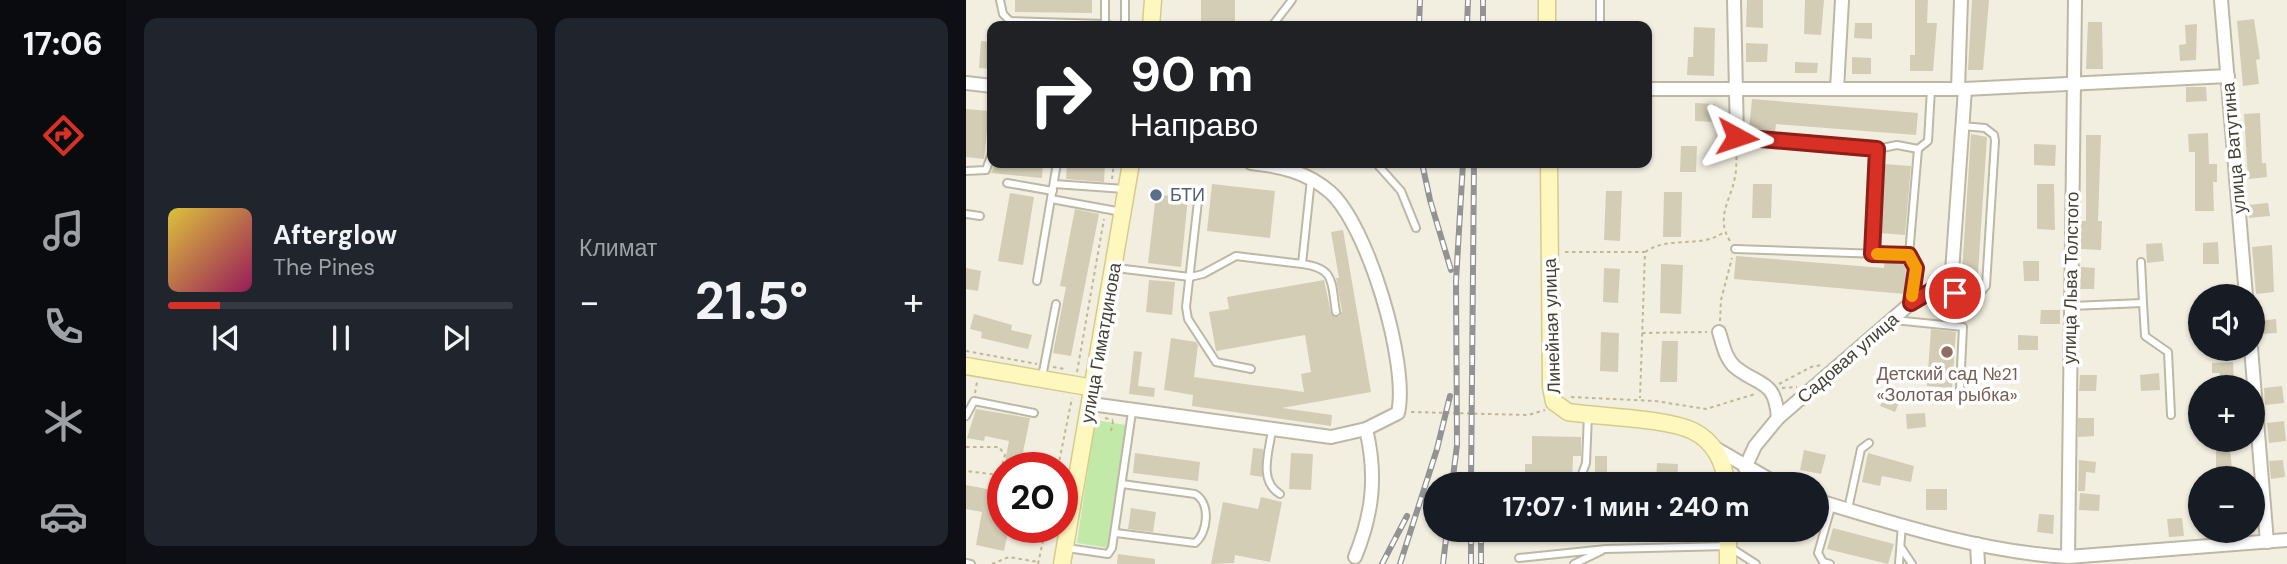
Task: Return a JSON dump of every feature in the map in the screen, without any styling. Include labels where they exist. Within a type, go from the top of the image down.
[{"type":"street","points":[[1151,21],[1153,0]]},
{"type":"street","points":[[1547,0],[1547,21]]},
{"type":"street","points":[[1734,0],[1737,137]]},
{"type":"street","points":[[1837,89],[1842,0]]},
{"type":"street","name":"Садовая улица","points":[[1745,468],[1755,446],[1778,418],[1911,303],[1948,281],[1952,272],[1962,126],[1961,0]]},
{"type":"street","name":"улица Льва Толстого","points":[[2068,557],[2075,0]]},
{"type":"street","name":"улица Ватутина","points":[[2221,0],[2245,284]]},
{"type":"street","points":[[1652,89],[1961,89],[2056,86],[2074,81],[2228,76]]},
{"type":"street","points":[[966,83],[987,85]]},
{"type":"street","name":"улица Гиматдинова","points":[[1063,556],[1116,268],[1130,168]]},
{"type":"street","points":[[973,368],[1043,372],[1076,378],[1092,396],[1132,412],[1331,437],[1366,429],[1398,413],[1402,384],[1375,271],[1350,215],[1331,192],[1311,179],[1284,168]]},
{"type":"street","name":"Линейная улица","points":[[1549,168],[1551,387],[1554,402],[1568,412],[1693,431],[1714,447]]},
{"type":"street","points":[[1720,332],[1726,354],[1735,366],[1770,389],[1777,401],[1778,418]]},
{"type":"street","points":[[2252,361],[2267,542]]},
{"type":"street","points":[[1355,557],[1371,507],[1372,454],[1366,429]]},
{"type":"street","points":[[1714,447],[1753,472]]},
{"type":"street","points":[[1714,447],[1725,472]]},
{"type":"street","points":[[1829,503],[1977,544],[2026,554],[2068,557],[2287,540]]},
{"type":"street","points":[[1728,542],[1728,564]]},
{"type":"street","points":[[1977,544],[1978,564]]},
{"type":"lane","points":[[1000,0],[1003,14],[1010,20],[1030,21]]},
{"type":"lane","points":[[1105,0],[1108,21]]},
{"type":"lane","points":[[1125,0],[1125,21]]},
{"type":"lane","points":[[1276,21],[1292,0]]},
{"type":"lane","points":[[1600,0],[1600,21]]},
{"type":"lane","points":[[1911,303],[1916,268],[1909,255],[1918,149],[1928,141],[1931,89]]},
{"type":"lane","points":[[1931,291],[1979,294],[1986,286],[1995,141],[1994,135],[1985,128],[1962,126]]},
{"type":"lane","points":[[1737,137],[1877,149],[1897,145],[1918,149]]},
{"type":"lane","points":[[1872,254],[1877,149]]},
{"type":"lane","points":[[966,171],[986,170],[987,167]]},
{"type":"lane","points":[[1037,281],[1056,168]]},
{"type":"lane","points":[[1380,168],[1401,191],[1416,228]]},
{"type":"lane","points":[[1302,264],[1311,179]]},
{"type":"lane","points":[[1007,184],[1053,191],[1123,213]]},
{"type":"lane","points":[[1053,191],[1127,189]]},
{"type":"lane","points":[[1198,201],[1186,314],[1209,355],[1219,364],[1251,369]]},
{"type":"lane","points":[[966,214],[980,216]]},
{"type":"lane","points":[[1735,249],[1909,255]]},
{"type":"lane","points":[[1116,268],[1189,277],[1203,274],[1236,256],[1317,265],[1327,271],[1336,312]]},
{"type":"lane","points":[[2141,262],[2145,336],[2168,352],[2171,415]]},
{"type":"lane","points":[[2071,306],[2143,303]]},
{"type":"lane","points":[[1043,372],[1056,304]]},
{"type":"lane","points":[[1892,320],[1964,327],[1960,389]]},
{"type":"lane","points":[[966,416],[974,401],[1034,413]]},
{"type":"lane","points":[[1063,556],[1108,554],[1114,544],[1132,412]]},
{"type":"lane","points":[[1583,472],[1586,463],[1588,415]]},
{"type":"lane","points":[[1272,430],[1266,480],[1271,489],[1280,494]]},
{"type":"lane","points":[[1848,509],[1861,449],[1869,443]]},
{"type":"lane","points":[[1116,533],[1195,543],[1203,534],[1206,508],[1201,497],[1122,484]]},
{"type":"lane","points":[[1830,564],[1823,562],[1818,553],[1832,504]]},
{"type":"lane","points":[[1899,564],[1902,524]]},
{"type":"lane","points":[[1519,558],[1684,542]]},
{"type":"lane","points":[[1732,542],[1756,564]]},
{"type":"lane","points":[[1574,564],[1606,549]]},
{"type":"lane","points":[[1902,549],[1912,564]]},
{"type":"path","points":[[1642,333],[1720,332],[1721,300],[1735,249],[1725,231],[1723,208],[1735,178],[1737,137]]},
{"type":"path","points":[[1110,188],[1113,168]]},
{"type":"path","points":[[1061,452],[1106,209]]},
{"type":"path","points":[[1550,252],[1645,252],[1669,242],[1713,239],[1725,231]]},
{"type":"path","points":[[1640,400],[1645,252]]},
{"type":"path","points":[[966,352],[1076,378]]},
{"type":"path","points":[[973,368],[974,401]]},
{"type":"path","points":[[1770,389],[1814,387]]},
{"type":"path","points":[[1398,413],[1427,411],[1528,415],[1566,398],[1640,400],[1706,409]]},
{"type":"path","points":[[966,447],[999,447],[1005,455],[999,475],[966,471]]},
{"type":"path","points":[[992,564],[1009,557],[1038,563],[1042,543]]},
{"type":"green space","points":[[1095,420],[1126,425],[1109,548],[1077,543]]},
{"type":"building","points":[[1015,0],[1092,0],[1092,13],[1015,12]]},
{"type":"building","points":[[1201,0],[1235,0],[1235,21],[1201,21]]},
{"type":"building","points":[[1747,0],[1763,0],[1763,28],[1746,27]]},
{"type":"building","points":[[1805,0],[1824,0],[1821,35],[1804,34]]},
{"type":"building","points":[[1915,0],[1928,0],[1927,23],[1937,23],[1933,71],[1910,71],[1910,55],[1915,55]]},
{"type":"building","points":[[1972,0],[1989,0],[1983,70],[1968,70]]},
{"type":"building","points":[[2254,19],[2260,59],[2256,60],[2259,84],[2243,86],[2237,21]]},
{"type":"building","points":[[2088,22],[2102,22],[2103,69],[2086,69]]},
{"type":"building","points":[[1855,23],[1872,23],[1872,39],[1854,38]]},
{"type":"building","points":[[2197,24],[2196,60],[2180,61],[2179,45],[2186,44],[2185,25]]},
{"type":"building","points":[[1694,27],[1715,28],[1714,76],[1687,75],[1688,57],[1693,57]]},
{"type":"building","points":[[981,41],[987,42],[987,69],[979,68]]},
{"type":"building","points":[[1746,43],[1768,44],[1767,62],[1746,62]]},
{"type":"building","points":[[1852,57],[1871,58],[1871,74],[1852,74]]},
{"type":"building","points":[[1795,62],[1818,63],[1817,73],[1795,73]]},
{"type":"building","points":[[2186,87],[2206,87],[2207,101],[2186,102]]},
{"type":"building","points":[[1752,99],[1918,113],[1916,135],[1776,124],[1775,132],[1749,130]]},
{"type":"building","points":[[1695,103],[1715,104],[1714,122],[1695,121]]},
{"type":"building","points":[[966,109],[987,111],[984,159],[966,157]]},
{"type":"building","points":[[2260,113],[2262,163],[2266,163],[2267,177],[2248,179],[2244,114]]},
{"type":"building","points":[[2208,133],[2209,164],[2217,164],[2217,182],[2213,182],[2214,211],[2195,211],[2195,152],[2189,152],[2188,134]]},
{"type":"building","points":[[1971,134],[1987,137],[1977,288],[1961,287]]},
{"type":"building","points":[[2086,135],[2101,135],[2098,221],[2102,221],[2101,250],[2081,249],[2081,221],[2086,221]]},
{"type":"building","points":[[2034,144],[2056,145],[2055,166],[2034,165]]},
{"type":"building","points":[[1681,146],[1697,146],[1696,172],[1680,172]]},
{"type":"building","points":[[1884,164],[1911,166],[1905,235],[1879,233]]},
{"type":"building","points":[[993,168],[1043,168],[1042,178],[991,173]]},
{"type":"building","points":[[1067,168],[1105,168],[1104,182],[1066,179]]},
{"type":"building","points":[[1212,184],[1275,191],[1270,238],[1207,231]]},
{"type":"building","points":[[1753,184],[1772,184],[1771,218],[1752,218]]},
{"type":"building","points":[[2037,184],[2054,184],[2055,230],[2037,229]]},
{"type":"building","points":[[1606,191],[1622,191],[1620,241],[1604,240]]},
{"type":"building","points":[[1664,192],[1682,192],[1681,237],[1663,237]]},
{"type":"building","points":[[1010,193],[1034,197],[1023,265],[998,261]]},
{"type":"building","points":[[1152,194],[1188,198],[1181,267],[1148,263],[1155,203],[1151,202]]},
{"type":"building","points":[[2268,203],[2270,216],[2249,218],[2248,205]]},
{"type":"building","points":[[1075,209],[1099,214],[1071,356],[1053,353],[1066,287],[1060,286]]},
{"type":"building","points":[[1343,230],[1371,392],[1282,408],[1332,415],[1331,426],[1192,406],[1193,395],[1164,390],[1171,338],[1196,342],[1198,345],[1194,377],[1304,392],[1301,374],[1311,372],[1305,335],[1216,351],[1209,312],[1229,309],[1227,297],[1324,280],[1331,313],[1339,317],[1342,311],[1336,278],[1339,278],[1331,232]]},
{"type":"building","points":[[2218,242],[2219,264],[2203,264],[2203,243]]},
{"type":"building","points":[[2162,243],[2164,261],[2147,263],[2146,244]]},
{"type":"building","points":[[2272,245],[2274,292],[2265,293],[2265,284],[2255,284],[2252,247]]},
{"type":"building","points":[[1736,256],[1884,268],[1885,260],[1906,262],[1905,294],[1734,279]]},
{"type":"building","points":[[2023,261],[2039,261],[2039,281],[2024,281]]},
{"type":"building","points":[[1661,264],[1683,265],[1681,314],[1660,313]]},
{"type":"building","points":[[2081,267],[2095,268],[2094,289],[2080,289]]},
{"type":"building","points":[[966,268],[981,271],[978,291],[966,289]]},
{"type":"building","points":[[1604,268],[1620,269],[1618,303],[1603,302]]},
{"type":"building","points":[[1149,280],[1175,282],[1172,315],[1146,312]]},
{"type":"building","points":[[2041,310],[2060,310],[2060,324],[2040,324]]},
{"type":"building","points":[[974,314],[1012,325],[1011,330],[1032,335],[1028,349],[981,338],[982,332],[970,329]]},
{"type":"building","points":[[2276,319],[2277,333],[2265,334],[2265,320]]},
{"type":"building","points":[[1931,329],[1956,332],[1952,388],[1927,386]]},
{"type":"building","points":[[1601,332],[1619,333],[1618,372],[1600,371]]},
{"type":"building","points":[[2018,335],[2038,336],[2038,350],[2018,350]]},
{"type":"building","points":[[1662,341],[1678,341],[1677,382],[1660,382]]},
{"type":"building","points":[[1134,351],[1142,352],[1138,386],[1155,388],[1154,397],[1129,394]]},
{"type":"building","points":[[2233,362],[2234,375],[2212,373],[2212,363]]},
{"type":"building","points":[[2159,373],[2160,390],[2141,391],[2140,375]]},
{"type":"building","points":[[2080,375],[2097,375],[2096,391],[2079,391]]},
{"type":"building","points":[[2282,386],[2284,403],[2265,405],[2265,388]]},
{"type":"building","points":[[1887,390],[1902,396],[1895,412],[1880,406]]},
{"type":"building","points":[[976,409],[1030,418],[1023,452],[1007,452],[1009,441],[985,436],[984,441],[967,438]]},
{"type":"building","points":[[1925,413],[1926,427],[1907,429],[1906,414]]},
{"type":"building","points":[[2078,418],[2094,418],[2094,436],[2078,437]]},
{"type":"building","points":[[2284,421],[2286,441],[2269,443],[2267,423]]},
{"type":"building","points":[[1532,436],[1581,437],[1581,456],[1573,456],[1572,472],[1525,472],[1525,464],[1532,464]]},
{"type":"building","points":[[1253,448],[1263,449],[1262,477],[1250,475]]},
{"type":"building","points":[[1804,450],[1826,455],[1822,472],[1800,470]]},
{"type":"building","points":[[2216,452],[2230,452],[2232,466],[2216,466]]},
{"type":"building","points":[[1135,453],[1200,462],[1198,481],[1133,473]]},
{"type":"building","points":[[1291,453],[1313,454],[1311,490],[1289,489]]},
{"type":"building","points":[[1868,453],[1914,466],[1911,482],[1882,476],[1880,486],[1862,482]]},
{"type":"building","points":[[1595,456],[1607,456],[1607,472],[1595,472]]},
{"type":"building","points":[[2079,460],[2096,462],[2095,473],[2086,472],[2085,491],[2078,491]]},
{"type":"building","points":[[2283,460],[2285,477],[2271,479],[2269,461]]},
{"type":"building","points":[[1657,463],[1678,464],[1678,472],[1657,472]]},
{"type":"building","points":[[966,485],[987,489],[987,543],[1006,543],[1004,551],[976,545],[982,512],[966,509]]},
{"type":"building","points":[[1926,489],[1947,489],[1947,510],[1926,510]]},
{"type":"building","points":[[2080,493],[2100,495],[2099,511],[2079,510]]},
{"type":"building","points":[[1261,497],[1282,502],[1270,562],[1235,555],[1234,563],[1211,564],[1223,502],[1258,509]]},
{"type":"building","points":[[1131,508],[1156,512],[1153,532],[1128,529]]},
{"type":"building","points":[[2039,514],[2054,515],[2053,534],[2037,532]]},
{"type":"building","points":[[2182,518],[2184,536],[2169,537],[2167,519]]},
{"type":"building","points":[[1833,528],[1894,544],[1888,564],[1827,549]]},
{"type":"building","points":[[1118,554],[1155,559],[1155,564],[1117,564]]},
{"type":"railway","points":[[1419,21],[1420,0]]},
{"type":"railway","points":[[1467,21],[1468,0]]},
{"type":"railway","points":[[1483,0],[1483,21]]},
{"type":"railway","points":[[1423,168],[1451,270]]},
{"type":"railway","points":[[1454,472],[1457,445],[1456,281],[1463,168]]},
{"type":"railway","points":[[1471,472],[1474,168]]},
{"type":"railway","points":[[1400,564],[1437,449],[1450,396]]},
{"type":"railway","points":[[1382,564],[1407,516]]},
{"type":"railway","points":[[1443,564],[1446,542]]},
{"type":"railway","points":[[1471,542],[1471,564]]},
{"type":"railway","points":[[1481,542],[1481,564]]},
{"type":"slow traffic","points":[[1877,254],[1909,255],[1915,262],[1912,296]]},
{"type":"place","name":"БТИ","points":[[1156,195]]},
{"type":"place","name":"Детский сад №21 «Золотая рыбка»","points":[[1947,352]]},
{"type":"route","points":[[1737,137],[1877,149],[1872,254],[1909,255],[1915,262],[1911,303],[1931,291],[1955,293]]}]
